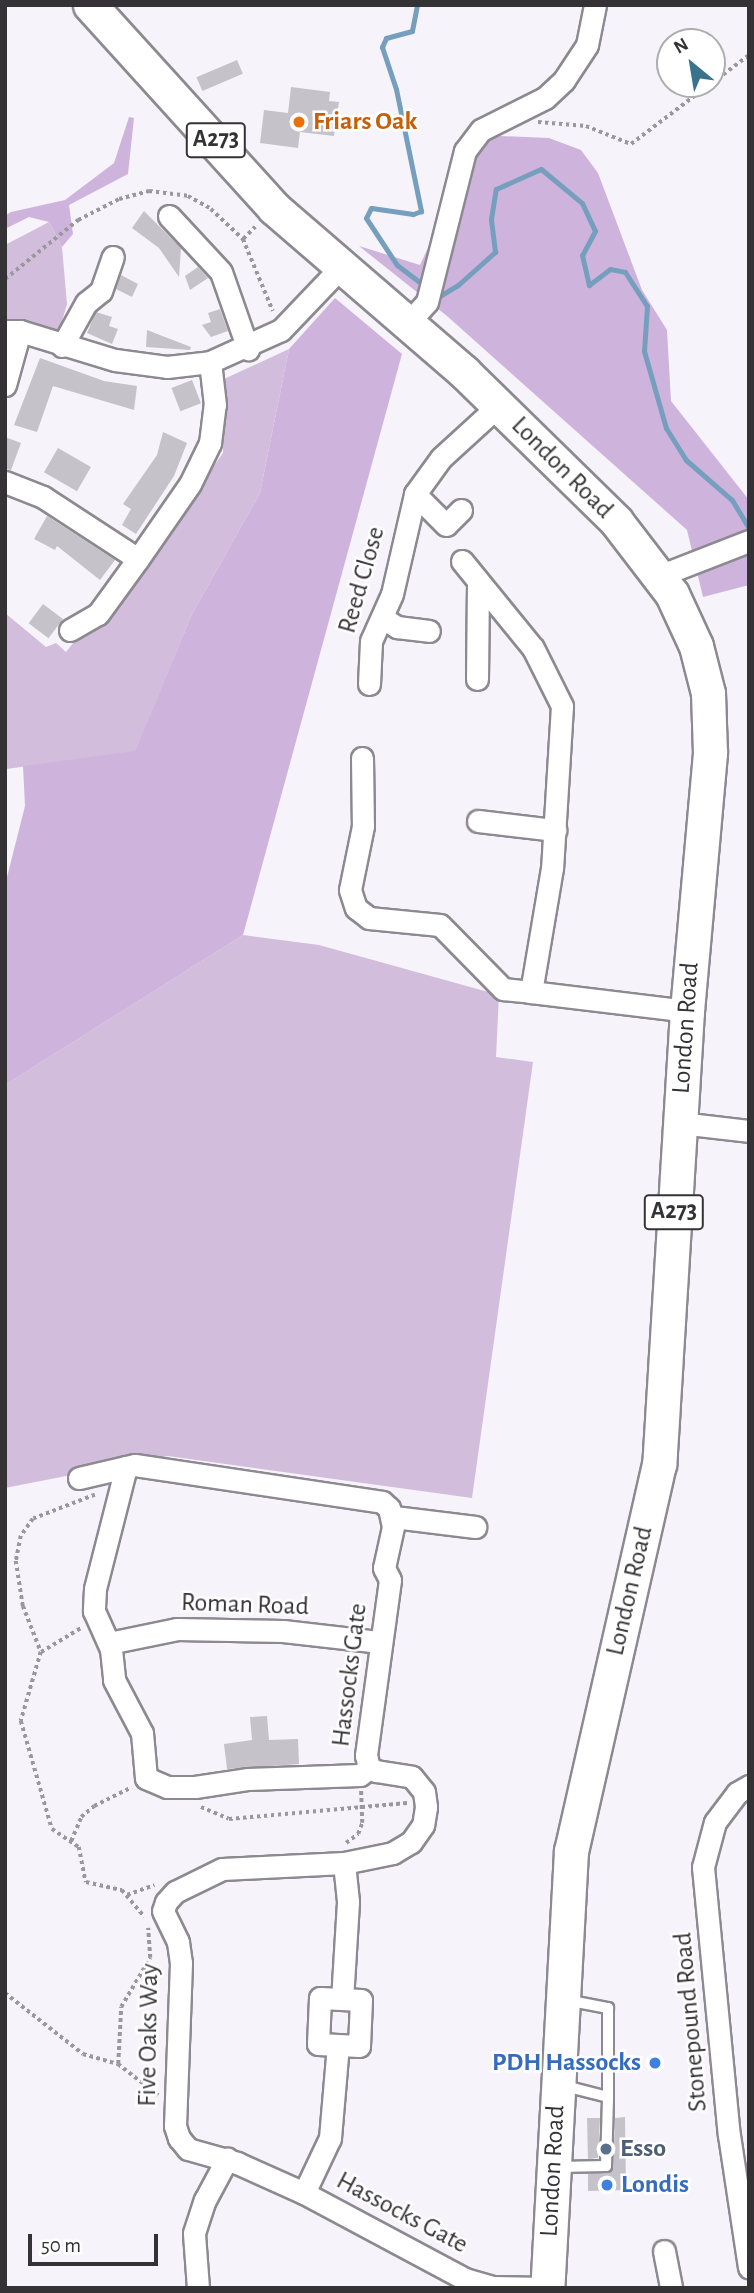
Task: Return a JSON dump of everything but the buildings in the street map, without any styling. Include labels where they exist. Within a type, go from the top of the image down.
[{"type":"main road","name":"London Road","points":[[90,5],[274,208],[499,405],[616,521],[659,576],[696,646],[708,693],[710,753],[687,1011],[659,1464],[571,1851],[545,2288]]},
{"type":"street","points":[[408,323],[430,289],[465,151],[481,130],[545,98],[564,80],[587,44],[595,5]]},
{"type":"street","points":[[169,216],[221,272],[248,349]]},
{"type":"street","points":[[62,346],[86,303],[102,291],[113,257]]},
{"type":"street","points":[[5,385],[13,331],[97,358],[167,367],[210,362],[248,349],[281,330],[342,266]]},
{"type":"street","points":[[70,630],[98,614],[190,484],[210,443],[215,405],[210,362]]},
{"type":"street","name":"Reed Close","points":[[369,684],[371,641],[383,618],[415,494],[440,458],[499,405]]},
{"type":"street","points":[[5,482],[43,497],[138,559]]},
{"type":"street","points":[[415,494],[446,525],[461,510]]},
{"type":"street","points":[[659,576],[749,541]]},
{"type":"street","points":[[462,561],[533,648],[562,706],[555,830],[531,992]]},
{"type":"street","points":[[477,679],[478,581]]},
{"type":"street","points":[[383,618],[397,627],[429,631]]},
{"type":"street","points":[[362,758],[363,826],[350,890],[356,908],[369,918],[440,925],[503,989],[687,1011]]},
{"type":"street","points":[[478,821],[555,830]]},
{"type":"street","points":[[680,1123],[749,1131]]},
{"type":"street","points":[[126,1467],[95,1589],[96,1617],[109,1643],[114,1680],[142,1733],[137,1786],[167,1787],[364,1772]]},
{"type":"street","points":[[79,1478],[126,1467],[382,1502],[394,1517],[475,1527]]},
{"type":"street","name":"Hassocks Gate","points":[[394,1517],[384,1568],[390,1580],[367,1723],[364,1772],[412,1777],[425,1802]]},
{"type":"street","name":"Roman Road","points":[[109,1643],[177,1629],[282,1631],[380,1643]]},
{"type":"street","name":"Stonepound Road","points":[[749,1786],[737,1793],[715,1822],[703,1867],[729,2135],[749,2267]]},
{"type":"street","points":[[342,1999],[348,1902],[339,1863],[393,1853],[411,1842],[423,1825],[425,1802]]},
{"type":"street","name":"Five Oaks Way","points":[[304,2193],[227,2159],[188,2149],[179,2138],[175,2111],[180,1963],[178,1942],[163,1911],[174,1892],[222,1869],[339,1863]]},
{"type":"street","points":[[320,1998],[361,2000],[359,2046],[338,2045],[318,2044],[320,1998]]},
{"type":"street","name":"Hassocks Gate","points":[[338,2045],[330,2138],[304,2193],[465,2279],[493,2287],[545,2288]]},
{"type":"street","points":[[198,2288],[194,2233],[205,2200],[227,2159]]},
{"type":"street","points":[[664,2250],[671,2288]]},
{"type":"lane","points":[[553,2167],[606,2166],[608,2008],[563,2000]]},
{"type":"lane","points":[[558,2084],[608,2097]]},
{"type":"path","points":[[726,72],[749,55]]},
{"type":"path","points":[[527,121],[586,126],[631,144],[691,98]]},
{"type":"path","points":[[243,239],[281,330]]},
{"type":"path","points":[[118,2064],[121,2007],[150,1958],[151,1939],[146,1919],[122,1890],[86,1882],[85,1861],[71,1840],[52,1829],[21,1721],[41,1652],[23,1606],[16,1561],[21,1536],[40,1516],[67,1510],[95,1495],[120,1492]]},
{"type":"path","points":[[41,1652],[96,1617]]},
{"type":"path","points":[[339,1863],[333,1852],[358,1834],[364,1772]]},
{"type":"path","points":[[71,1840],[81,1817],[94,1806],[137,1786]]},
{"type":"path","points":[[193,1805],[229,1819],[425,1802]]},
{"type":"path","points":[[5,1993],[83,2054],[118,2064],[144,2081],[175,2111]]},
{"type":"shaded area","points":[[129,117],[134,118],[128,174],[69,205],[73,234],[62,247],[49,222],[29,217],[5,229],[5,216],[11,212],[65,200],[114,163]]},
{"type":"shaded area","points":[[500,136],[549,138],[581,150],[598,173],[642,290],[667,330],[671,401],[749,500],[749,585],[703,597],[687,530],[447,316],[359,246],[420,265],[440,222],[461,145]]},
{"type":"shaded area","points":[[49,222],[62,247],[67,304],[59,331],[5,321],[5,245]]},
{"type":"shaded area","points":[[335,298],[402,354],[243,935],[5,1085],[5,885],[25,806],[23,766],[135,751],[192,614],[260,493],[289,349]]},
{"type":"shaded area","points":[[289,349],[260,493],[192,614],[135,752],[6,769],[5,613],[46,647],[56,643],[66,652],[80,634],[105,621],[223,453],[224,379]]},
{"type":"shaded area","points":[[243,935],[319,945],[499,995],[496,1057],[533,1062],[472,1498],[168,1456],[5,1488],[5,1085]]},
{"type":"waterway","points":[[417,5],[412,31],[386,38],[382,47],[396,89],[421,211],[413,214],[371,208],[366,218],[397,265],[426,287]]},
{"type":"waterway","points":[[434,293],[438,297],[458,285],[495,252],[491,219],[496,189],[541,169],[582,203],[595,231],[582,255],[589,285],[610,269],[625,272],[647,306],[644,351],[666,428],[686,460],[732,500],[749,528]]},
{"type":"place","name":"Friars Oak","points":[[299,122]]},
{"type":"place","name":"PDH Hassocks","points":[[655,2063]]},
{"type":"place","name":"Esso","points":[[606,2149]]},
{"type":"place","name":"Londis","points":[[607,2185]]}]
